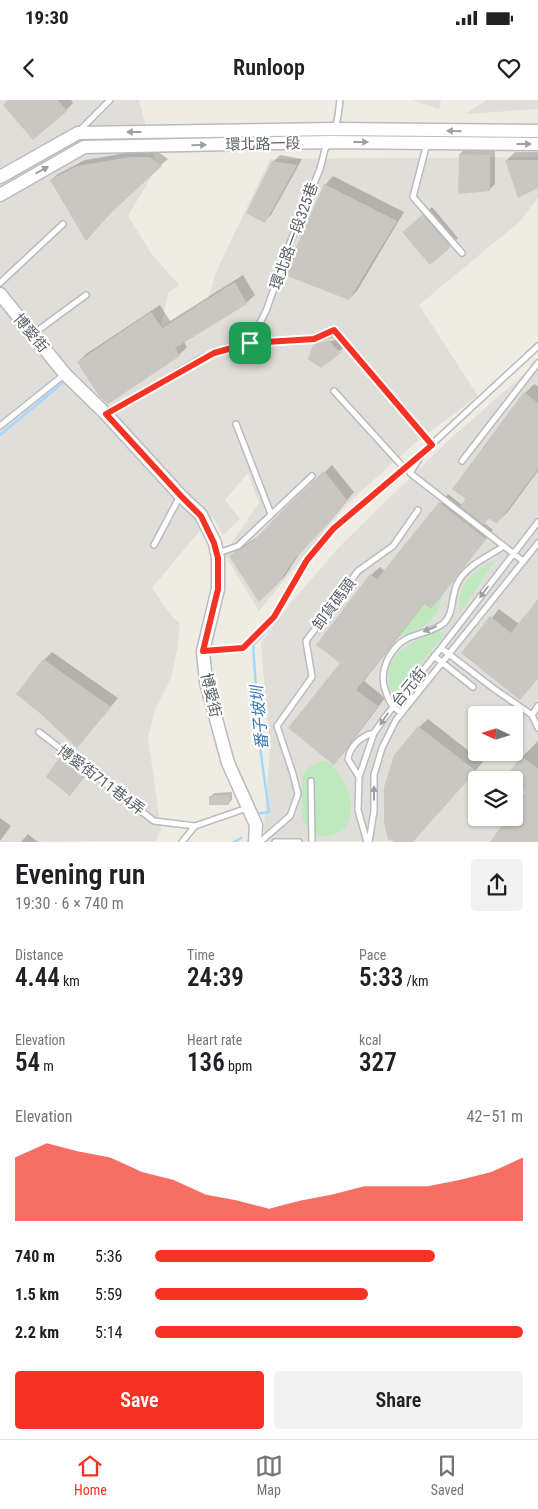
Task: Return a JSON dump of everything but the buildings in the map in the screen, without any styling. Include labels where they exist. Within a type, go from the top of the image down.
[{"type":"street","name":"環北路一段","points":[[0,177],[78,133],[335,129],[538,131]]},
{"type":"street","name":"環北路一段","points":[[0,195],[84,148],[330,142],[538,144]]},
{"type":"street","name":"博愛街","points":[[0,294],[65,374],[106,414],[201,516],[214,543],[218,558],[218,589],[203,651],[206,682],[228,763],[256,826],[255,842]]},
{"type":"lane","points":[[78,133],[110,100]]},
{"type":"lane","name":"環北路一段325巷","points":[[250,343],[266,311],[290,242],[320,169],[325,149],[335,129],[340,100]]},
{"type":"lane","points":[[427,143],[413,197],[462,253]]},
{"type":"lane","points":[[0,283],[63,224]]},
{"type":"lane","points":[[32,334],[86,295]]},
{"type":"lane","points":[[106,414],[200,359],[214,353],[250,343],[314,339],[334,330],[432,445]]},
{"type":"lane","points":[[203,651],[243,648],[274,617],[307,560],[333,529],[432,445],[538,346]]},
{"type":"lane","points":[[462,461],[538,363]]},
{"type":"lane","points":[[0,426],[65,374]]},
{"type":"lane","points":[[334,391],[405,469]]},
{"type":"lane","points":[[236,424],[271,514]]},
{"type":"lane","points":[[424,452],[410,474],[523,560]]},
{"type":"lane","points":[[217,553],[238,546],[312,476]]},
{"type":"lane","points":[[154,545],[181,496]]},
{"type":"lane","name":"卸貨碼頭","points":[[260,842],[290,816],[298,794],[294,774],[277,726],[312,677],[306,641],[358,571],[393,546],[418,510]]},
{"type":"lane","name":"台元街","points":[[368,842],[358,810],[359,777],[374,733],[392,707],[441,648],[538,522]]},
{"type":"lane","name":"台元街","points":[[368,842],[374,811],[374,775],[382,748],[396,720],[450,655],[538,542]]},
{"type":"lane","points":[[402,713],[392,707],[384,684],[384,667],[394,650],[407,638],[443,624],[450,614],[458,582],[470,568],[504,546]]},
{"type":"lane","points":[[446,620],[456,628]]},
{"type":"lane","points":[[441,648],[532,715],[538,728]]},
{"type":"lane","points":[[434,656],[473,687]]},
{"type":"lane","points":[[532,715],[538,706]]},
{"type":"lane","name":"博愛街711巷4弄","points":[[39,732],[154,821],[195,826]]},
{"type":"lane","points":[[359,777],[348,759],[349,751],[364,735],[374,733]]},
{"type":"lane","points":[[311,782],[312,842]]},
{"type":"lane","points":[[182,842],[195,826],[248,808]]},
{"type":"lane","points":[[275,842],[299,842]]},
{"type":"shaded area","points":[[0,100],[139,100],[157,167],[128,216],[151,253],[179,285],[168,293],[161,327],[208,299],[217,270],[270,159],[538,157],[538,198],[519,222],[419,305],[478,396],[415,443],[346,505],[259,611],[224,554],[259,503],[248,473],[225,500],[240,519],[223,535],[212,516],[152,588],[171,615],[180,624],[171,678],[155,710],[148,738],[161,829],[156,841],[0,842]]},
{"type":"shaded area","points":[[412,100],[441,100],[439,109]]},
{"type":"shaded area","points":[[486,100],[538,100],[538,109],[466,114]]},
{"type":"shaded area","points":[[538,362],[538,841],[263,841],[270,748],[261,643],[289,605],[341,545],[451,438]]},
{"type":"green space","points":[[496,559],[460,613],[459,603],[461,594],[468,580],[473,574]]},
{"type":"green space","points":[[442,595],[437,613],[432,619],[421,627],[397,638],[424,604],[431,609]]},
{"type":"green space","points":[[440,631],[444,635],[396,692],[391,691],[390,667],[394,658],[409,645]]},
{"type":"green space","points":[[325,761],[331,763],[346,786],[351,812],[348,823],[341,831],[322,837],[311,831],[304,823],[301,788],[307,770],[317,763]]},
{"type":"waterway","points":[[254,345],[300,344]]},
{"type":"waterway","points":[[174,377],[208,358]]},
{"type":"waterway","points":[[0,435],[65,381]]},
{"type":"waterway","name":"番子坡圳","points":[[255,814],[269,812],[260,747],[253,645],[278,619]]},
{"type":"waterway","name":"番子坡圳","points":[[234,842],[241,838]]},
{"type":"route","points":[[334,330],[432,445],[333,529],[307,560],[274,617],[243,648],[203,651],[218,589],[218,558],[214,543],[201,516],[106,414],[200,359],[250,343],[314,339],[334,330]]}]
